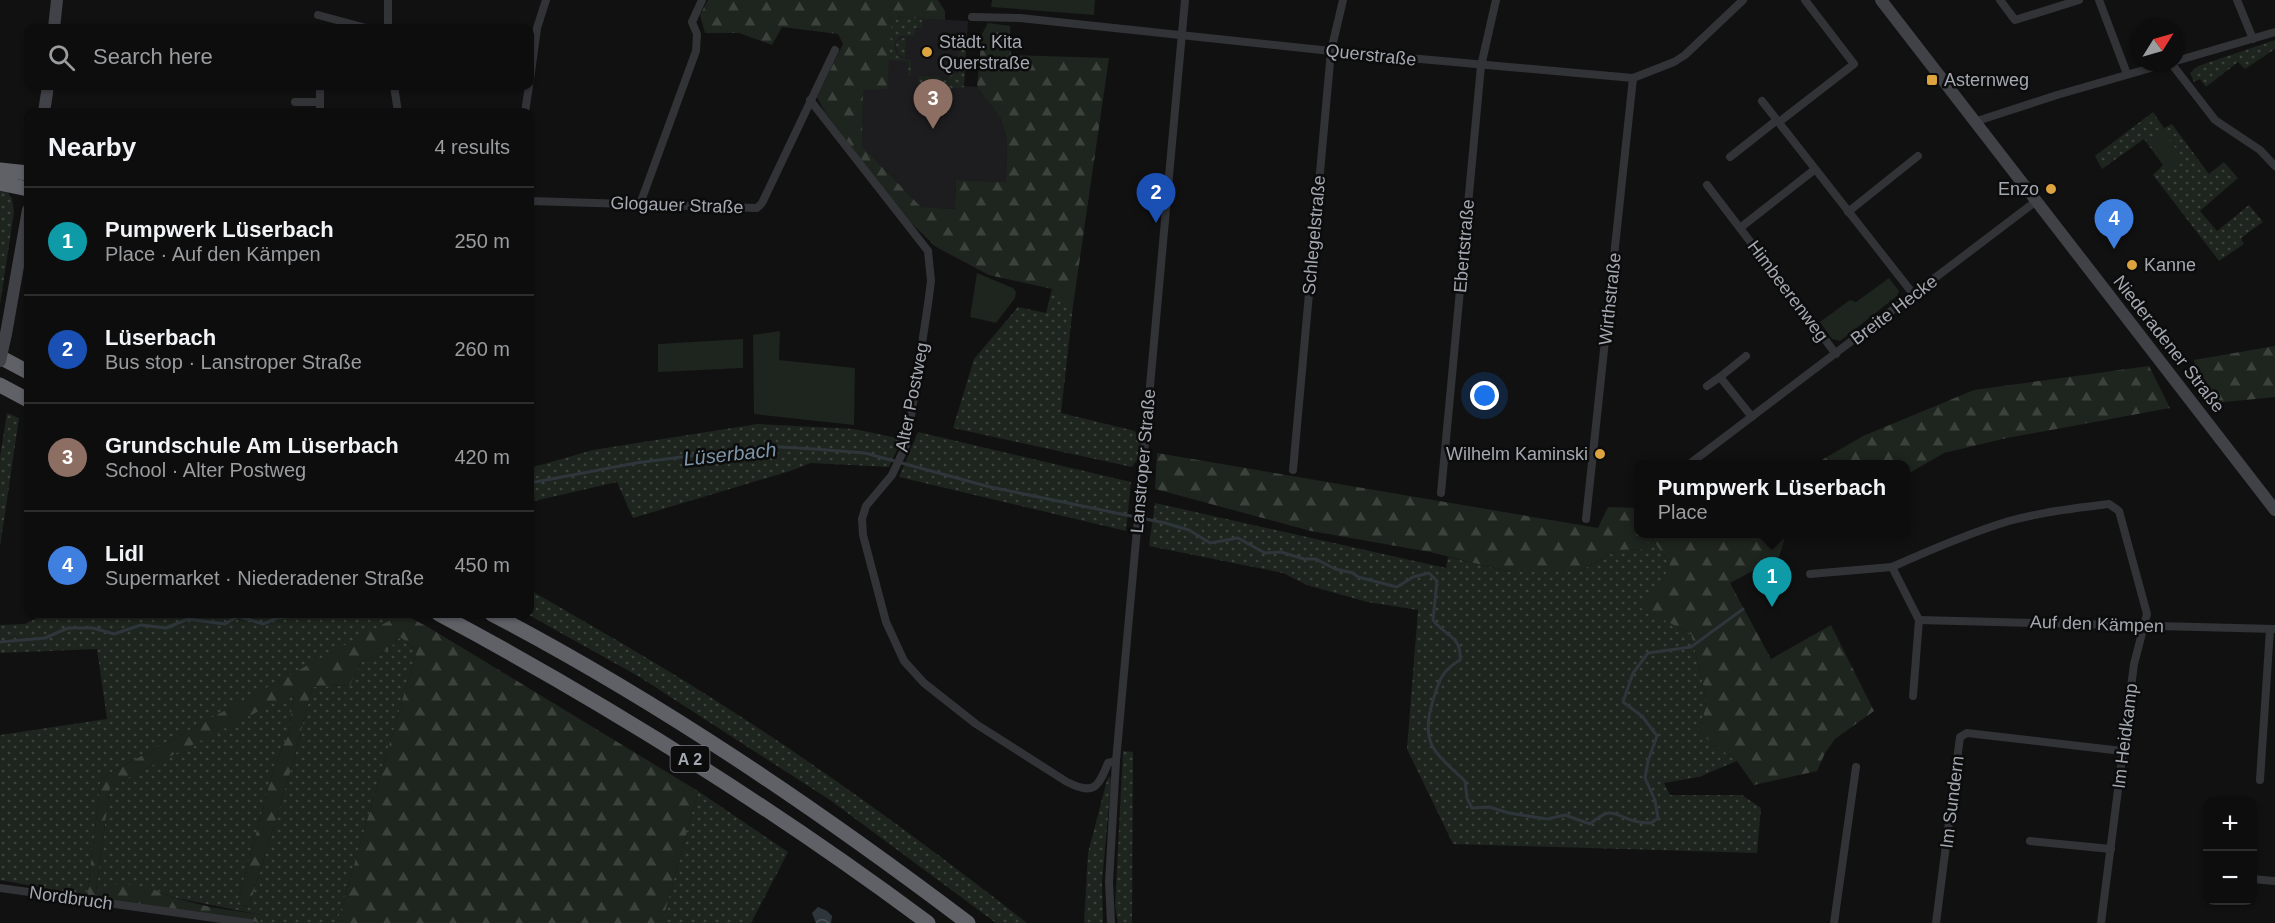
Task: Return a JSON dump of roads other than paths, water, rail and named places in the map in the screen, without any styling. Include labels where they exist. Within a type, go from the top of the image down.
[{"type":"highway","points":[[0,170],[24,173]]},
{"type":"highway","points":[[0,183],[24,188]]},
{"type":"highway","points":[[0,359],[24,370]]},
{"type":"highway","points":[[0,385],[24,398]]},
{"type":"highway","name":"A 2","points":[[446,618],[570,686],[702,767],[807,836],[928,923]]},
{"type":"highway","name":"A 2","points":[[499,618],[576,661],[718,747],[852,837],[968,923]]},
{"type":"street","points":[[54,24],[57,0]]},
{"type":"street","points":[[387,0],[388,24]]},
{"type":"street","points":[[534,50],[537,28],[546,0]]},
{"type":"street","points":[[640,204],[696,51],[697,34],[692,22],[702,0]]},
{"type":"street","name":"Lanstroper Straße","points":[[1111,923],[1109,882],[1116,761],[1185,0]]},
{"type":"street","name":"Schlegelstraße","points":[[1293,470],[1331,51],[1343,0]]},
{"type":"street","name":"Ebertstraße","points":[[1441,493],[1481,66],[1496,0]]},
{"type":"street","name":"Querstraße","points":[[972,17],[1020,18],[1481,66],[1634,78],[1674,62],[1685,55],[1743,0]]},
{"type":"street","points":[[1730,157],[1854,64],[1805,0]]},
{"type":"street","name":"Niederadener Straße","points":[[1881,0],[2275,510]]},
{"type":"street","points":[[2000,0],[2014,20],[2079,0]]},
{"type":"street","points":[[2099,0],[2127,74]]},
{"type":"street","points":[[2237,0],[2253,39]]},
{"type":"street","points":[[318,15],[351,24]]},
{"type":"street","points":[[2185,58],[2275,32]]},
{"type":"street","name":"Glogauer Straße","points":[[534,201],[757,208],[762,203],[835,50]]},
{"type":"street","points":[[1974,122],[2135,72]]},
{"type":"street","points":[[2177,72],[2215,120],[2259,150],[2275,166]]},
{"type":"street","name":"Wirthstraße","points":[[1586,519],[1634,78]]},
{"type":"street","points":[[45,108],[47,90]]},
{"type":"street","points":[[320,90],[320,108]]},
{"type":"street","points":[[395,90],[397,108]]},
{"type":"street","points":[[526,108],[528,90]]},
{"type":"street","name":"Alter Postweg","points":[[810,100],[928,251],[931,281],[904,450],[892,476],[866,506],[862,519],[863,535],[886,622],[904,661],[924,683],[976,724],[1018,753],[1082,790],[1091,789],[1100,783],[1108,763],[1116,761]]},
{"type":"street","points":[[1762,101],[1914,295]]},
{"type":"street","points":[[295,102],[320,102]]},
{"type":"street","points":[[1848,212],[1918,156]]},
{"type":"street","name":"Himbeerenweg","points":[[1740,228],[1814,170]]},
{"type":"street","name":"Himbeerenweg","points":[[1707,185],[1836,354]]},
{"type":"street","name":"Breite Hecke","points":[[1695,460],[2035,202]]},
{"type":"street","points":[[0,359],[24,233]]},
{"type":"street","points":[[1707,386],[1746,356]]},
{"type":"street","points":[[1720,377],[1752,417]]},
{"type":"street","points":[[1810,574],[1892,567],[1957,539],[2009,521],[2064,509],[2109,504],[2119,511],[2147,614],[2145,625]]},
{"type":"street","points":[[1892,567],[1919,620],[1913,696]]},
{"type":"street","name":"Auf den Kämpen","points":[[1919,620],[2273,629]]},
{"type":"street","name":"Im Heidkamp","points":[[2101,923],[2134,664],[2140,636],[2145,625]]},
{"type":"street","points":[[2260,780],[2273,629]]},
{"type":"street","name":"Im Sundern","points":[[1936,923],[1960,737],[1967,733],[2122,751]]},
{"type":"street","points":[[1834,923],[1856,767]]},
{"type":"street","points":[[2030,841],[2111,849]]},
{"type":"street","points":[[2257,879],[2275,881]]},
{"type":"street","name":"Nordbruch","points":[[0,888],[250,923]]},
{"type":"water","points":[[818,907],[832,916],[831,923],[816,923],[812,913]]},
{"type":"waterway","name":"Lüserbach","points":[[534,482],[636,463],[765,446],[865,453],[990,487],[1165,523],[1189,530],[1210,543],[1238,538],[1265,553],[1281,552],[1304,559],[1316,559],[1358,577],[1397,587],[1413,577],[1429,573],[1437,581],[1433,620],[1456,641],[1460,652],[1460,660],[1446,671],[1438,685],[1430,713],[1429,736],[1437,753],[1465,781],[1467,798],[1472,808],[1489,807],[1509,813],[1547,819],[1565,815],[1590,824],[1606,813],[1644,823],[1651,823],[1658,818],[1655,800],[1645,778],[1657,736],[1642,716],[1623,702],[1633,673],[1648,653],[1691,647],[1743,609]]},
{"type":"waterway","name":"Lüserbach","points":[[0,642],[45,638],[68,628],[93,628],[114,634],[141,625],[166,628],[188,619],[225,624],[235,618]]},
{"type":"waterway","name":"Lüserbach","points":[[244,618],[263,624],[277,618]]},
{"type":"place","name":"Städt. Kita Querstraße","points":[[927,52]]},
{"type":"place","name":"Asternweg","points":[[1932,80]]},
{"type":"place","name":"Grundschule Am Lüserbach","points":[[933,129]]},
{"type":"place","name":"Enzo","points":[[2051,189]]},
{"type":"place","name":"Lüserbach","points":[[1156,223]]},
{"type":"place","name":"Lidl","points":[[2114,249]]},
{"type":"place","name":"Kanne","points":[[2132,265]]},
{"type":"place","name":"Wilhelm Kaminski","points":[[1600,454]]},
{"type":"place","name":"Pumpwerk Lüserbach","points":[[1772,607]]}]
